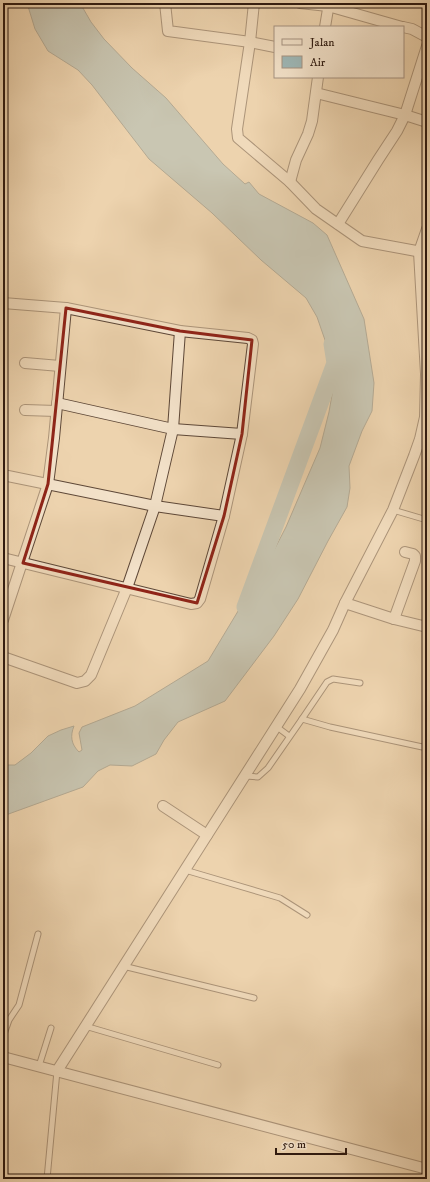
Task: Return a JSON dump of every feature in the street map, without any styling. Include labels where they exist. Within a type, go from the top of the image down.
[{"type":"street","points":[[165,3],[168,31],[250,42],[274,47]]},
{"type":"street","points":[[254,3],[250,42],[237,129],[238,138],[290,182],[316,209],[362,241],[423,253]]},
{"type":"street","points":[[300,3],[329,5],[400,26]]},
{"type":"street","points":[[325,26],[329,5]]},
{"type":"street","points":[[404,27],[425,33]]},
{"type":"street","points":[[338,224],[398,131],[405,115],[427,46]]},
{"type":"street","points":[[290,182],[296,160],[308,134],[312,121],[318,78]]},
{"type":"street","points":[[316,93],[405,115],[427,122]]},
{"type":"street","points":[[57,1071],[207,834],[246,776],[307,677],[333,630],[345,603],[393,510],[414,456],[426,417],[427,374],[423,253],[427,232]]},
{"type":"street","points":[[3,303],[66,308],[180,331],[248,338],[252,340],[242,434],[224,516],[200,599],[197,603],[191,604],[3,558]]},
{"type":"street","points":[[3,620],[48,484],[66,308]]},
{"type":"street","points":[[3,657],[77,683],[85,681],[91,675],[126,588],[155,506],[173,429],[180,331]]},
{"type":"street","points":[[25,363],[60,366]]},
{"type":"street","points":[[25,410],[57,407],[173,429],[242,434]]},
{"type":"street","points":[[3,475],[155,506],[224,516]]},
{"type":"street","points":[[394,619],[415,560],[415,556],[413,554],[406,552]]},
{"type":"street","points":[[345,603],[394,619],[427,627]]},
{"type":"street","points":[[163,806],[207,834]]},
{"type":"street","points":[[3,1057],[427,1169]]},
{"type":"lane","points":[[393,510],[427,520]]},
{"type":"lane","points":[[246,776],[258,777],[268,768],[327,682],[333,679],[360,684]]},
{"type":"lane","points":[[302,719],[330,727],[427,748]]},
{"type":"lane","points":[[276,727],[289,736]]},
{"type":"lane","points":[[185,870],[280,898],[307,916]]},
{"type":"lane","points":[[3,1037],[9,1020],[19,1005],[38,934]]},
{"type":"lane","points":[[123,966],[254,998]]},
{"type":"lane","points":[[85,1026],[218,1065]]},
{"type":"lane","points":[[39,1066],[51,1028]]},
{"type":"lane","points":[[47,1179],[57,1071]]},
{"type":"highlighted area","points":[[66,308],[180,331],[252,340],[242,434],[224,516],[197,603],[23,563],[48,484]]},
{"type":"water","points":[[27,3],[80,3],[91,22],[104,39],[132,68],[166,98],[223,164],[245,184],[249,182],[259,194],[313,223],[327,235],[364,319],[374,383],[372,411],[362,431],[349,466],[350,488],[347,507],[298,599],[274,636],[225,701],[178,722],[164,740],[156,754],[132,766],[110,765],[98,771],[83,787],[3,816],[3,765],[15,765],[31,753],[48,736],[74,726],[72,740],[74,746],[79,752],[82,750],[79,733],[82,727],[135,706],[208,661],[270,558],[286,527],[320,448],[333,389],[334,366],[317,317],[306,298],[261,260],[212,213],[149,159],[92,85],[78,70],[48,51],[35,29]]},
{"type":"waterway","points":[[245,607],[335,363],[332,344]]}]
